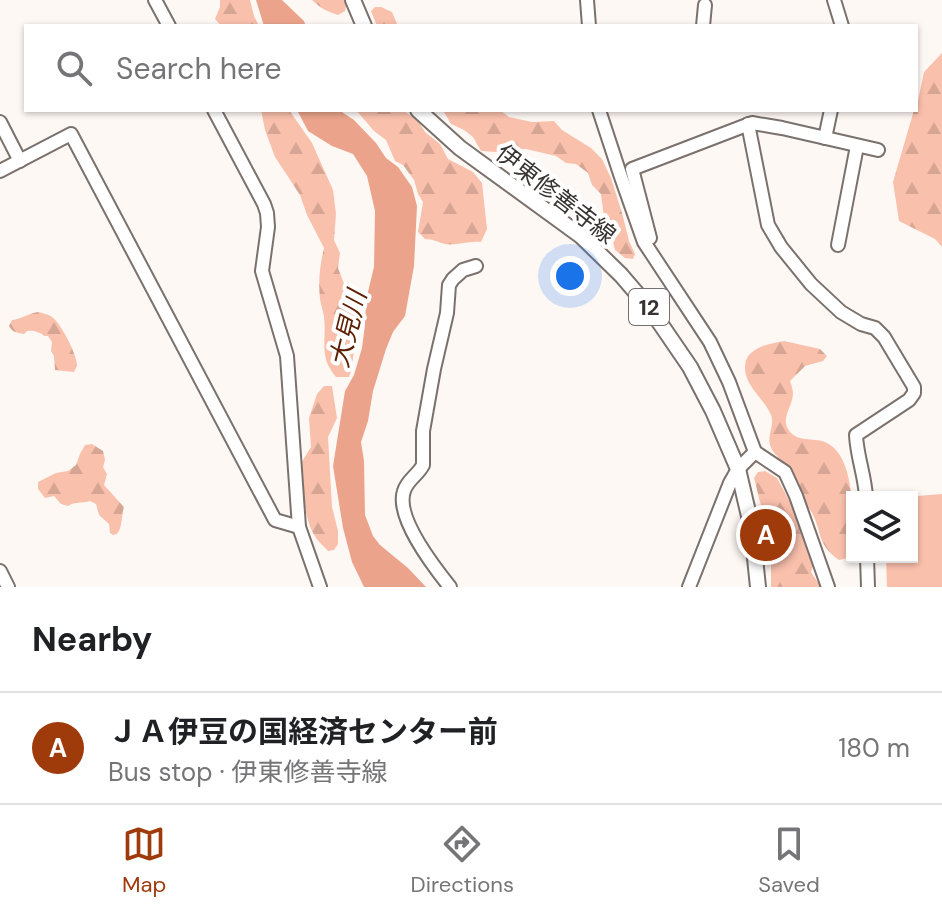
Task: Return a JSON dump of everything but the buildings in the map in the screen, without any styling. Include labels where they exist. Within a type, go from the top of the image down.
[{"type":"main road","points":[[353,0],[363,24]]},
{"type":"main road","name":"伊東修善寺線","points":[[420,112],[460,148],[581,236],[651,310],[690,367],[738,469],[752,529],[758,587]]},
{"type":"street","points":[[155,0],[168,24]]},
{"type":"street","points":[[587,0],[589,24]]},
{"type":"street","points":[[834,0],[841,24]]},
{"type":"street","points":[[703,24],[708,2]]},
{"type":"street","points":[[215,112],[267,213],[262,271],[287,356],[299,527],[320,587]]},
{"type":"street","points":[[600,112],[644,242],[710,342],[729,382],[755,452],[785,472],[828,587]]},
{"type":"street","points":[[825,138],[831,112]]},
{"type":"street","points":[[644,242],[651,238],[632,169],[749,119],[878,150]]},
{"type":"street","points":[[749,119],[768,225],[781,247],[811,284],[841,312],[875,328],[884,337],[914,387],[909,400],[856,435],[865,491]]},
{"type":"street","points":[[0,122],[20,161]]},
{"type":"street","points":[[0,171],[71,134],[275,520],[299,527]]},
{"type":"street","points":[[838,245],[857,146]]},
{"type":"street","points":[[450,587],[408,524],[403,493],[423,465],[423,431],[447,313],[449,285],[463,270],[476,266]]},
{"type":"street","points":[[689,587],[718,509],[738,469],[755,452]]},
{"type":"street","points":[[867,563],[868,587]]},
{"type":"street","points":[[0,571],[8,587]]},
{"type":"green space","points":[[220,0],[250,0],[258,24],[219,24],[215,19]]},
{"type":"green space","points":[[312,0],[344,0],[345,11],[334,14]]},
{"type":"green space","points":[[381,7],[392,12],[397,24],[376,24],[371,11]]},
{"type":"green space","points":[[942,53],[942,247],[935,239],[899,221],[893,182],[913,112],[918,112],[924,72]]},
{"type":"green space","points":[[261,112],[290,112],[312,143],[333,190],[336,214],[334,240],[340,253],[338,268],[355,312],[356,338],[349,377],[336,377],[325,355],[319,286],[324,248],[300,195],[275,157]]},
{"type":"green space","points":[[358,112],[406,112],[440,144],[448,159],[473,172],[482,183],[487,229],[481,242],[445,244],[425,239],[418,232],[423,202],[414,180],[403,165],[395,161],[386,140]]},
{"type":"green space","points":[[444,112],[503,112],[509,117],[532,122],[554,121],[562,130],[591,148],[602,159],[611,178],[635,254],[633,259],[625,258],[615,250],[604,217],[601,194],[592,185],[588,173],[576,164],[526,149],[481,151],[473,137],[451,124]]},
{"type":"green space","points":[[39,312],[56,320],[64,332],[76,360],[74,372],[55,370],[52,342],[48,336],[31,331],[19,333],[9,326],[12,320]]},
{"type":"green space","points":[[784,341],[820,349],[827,356],[823,361],[805,366],[790,381],[793,393],[786,425],[795,436],[822,441],[834,448],[842,460],[851,491],[846,491],[846,558],[839,560],[823,543],[793,474],[772,449],[769,441],[771,415],[751,386],[745,366],[749,354],[765,345]]},
{"type":"green space","points":[[324,386],[332,386],[337,418],[328,437],[332,507],[338,544],[334,550],[328,551],[316,538],[308,521],[300,465],[311,447],[309,418],[317,394]]},
{"type":"green space","points":[[92,444],[103,451],[103,467],[107,474],[104,485],[124,507],[117,534],[110,533],[109,524],[99,515],[96,504],[90,501],[68,506],[61,504],[54,496],[45,498],[38,489],[38,482],[76,465],[85,445]]},
{"type":"green space","points":[[765,471],[777,478],[797,515],[800,532],[811,554],[811,572],[821,587],[771,587],[771,560],[776,551],[754,478],[758,472]]},
{"type":"green space","points":[[942,494],[942,587],[887,587],[886,563],[918,563],[918,496]]},
{"type":"shaded area","points":[[256,0],[282,0],[305,24],[263,24]]},
{"type":"shaded area","points":[[298,112],[342,112],[354,120],[386,158],[398,167],[412,187],[417,206],[414,266],[405,316],[393,332],[386,349],[361,442],[365,515],[373,536],[426,587],[364,587],[352,562],[343,528],[333,466],[345,391],[354,375],[362,348],[366,300],[374,267],[375,211],[367,176],[353,154],[332,146],[308,131]]},
{"type":"place","name":"ＪＡ伊豆の国経済センター前","points":[[766,535]]},
{"type":"water label","name":"大見川","points":[[348,329]]}]
